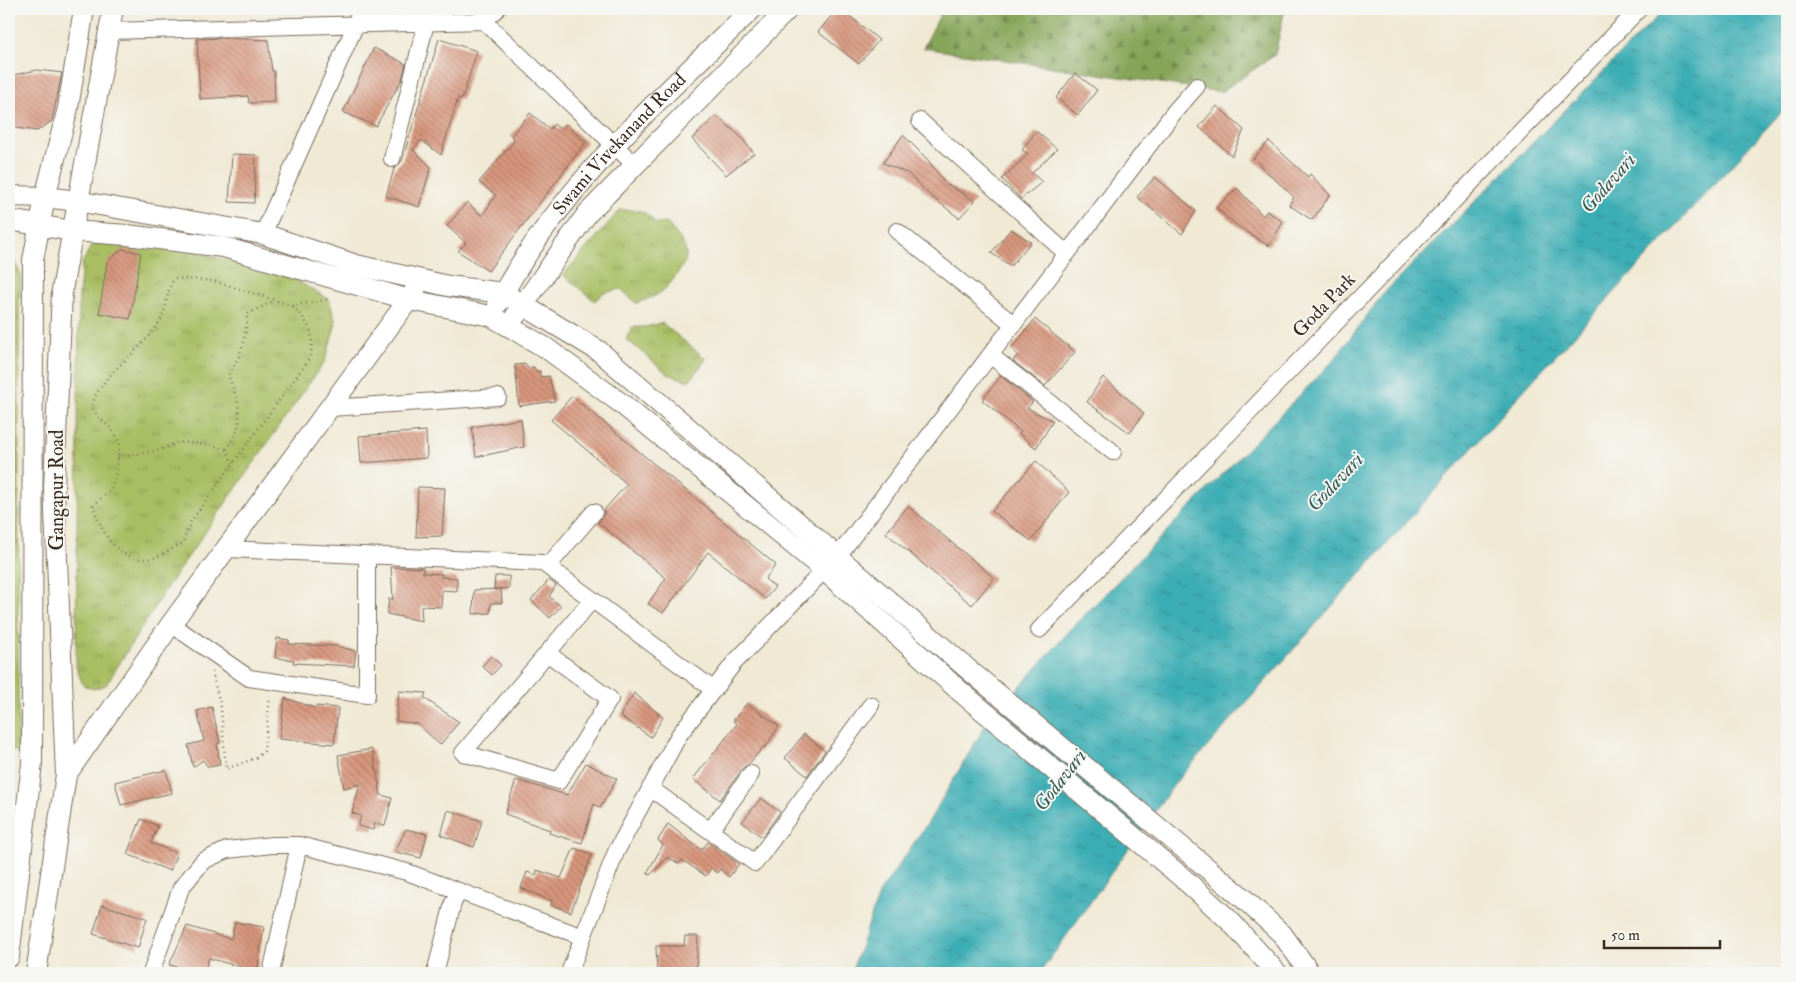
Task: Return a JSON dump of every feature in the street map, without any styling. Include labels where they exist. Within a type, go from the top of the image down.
[{"type":"main road","name":"Gangapur Road","points":[[9,957],[16,839],[32,762],[33,260],[45,197],[68,108],[84,9]]},
{"type":"main road","name":"Gangapur Road","points":[[36,973],[66,775],[54,487],[62,290],[113,9]]},
{"type":"main road","name":"Swami Vivekanand Road","points":[[491,316],[503,293],[544,229],[615,145],[752,9]]},
{"type":"main road","points":[[510,327],[523,304],[587,214],[788,9]]},
{"type":"main road","points":[[9,196],[45,197],[77,201],[262,234],[356,265],[448,286],[503,293],[523,304],[599,352],[969,670],[1243,898],[1282,934],[1310,973]]},
{"type":"main road","points":[[9,220],[72,231],[127,234],[223,247],[410,300],[491,316],[546,348],[622,404],[824,570],[962,693],[1185,880],[1230,921],[1277,973]]},
{"type":"main road","points":[[66,775],[171,624],[410,300],[421,280]]},
{"type":"street","points":[[108,31],[358,16],[426,22],[484,21],[497,9]]},
{"type":"street","name":"Goda Park","points":[[1039,630],[1639,9]]},
{"type":"street","points":[[262,234],[358,16]]},
{"type":"street","points":[[484,21],[635,165]]},
{"type":"street","points":[[392,159],[426,22]]},
{"type":"street","points":[[569,973],[616,852],[679,735],[734,663],[838,556],[1174,111],[1197,86]]},
{"type":"street","points":[[920,121],[1067,254]]},
{"type":"street","points":[[897,231],[1013,324]]},
{"type":"street","points":[[990,355],[1113,452]]},
{"type":"street","points":[[330,408],[498,398]]},
{"type":"street","points":[[548,566],[594,512]]},
{"type":"street","points":[[227,549],[543,563],[714,690]]},
{"type":"street","points":[[171,624],[250,678],[367,695],[366,555]]},
{"type":"street","points":[[547,653],[610,699],[559,780],[463,753],[547,653],[592,600]]},
{"type":"street","points":[[650,788],[755,863],[872,705]]},
{"type":"street","points":[[710,831],[751,774]]},
{"type":"street","points":[[151,973],[181,888],[203,861],[227,850],[272,845],[299,845],[407,872],[583,936]]},
{"type":"street","points":[[271,973],[299,845]]},
{"type":"street","points":[[435,973],[453,903],[459,891]]},
{"type":"path","points":[[293,306],[309,326],[314,338],[310,358],[191,521],[182,544],[147,560],[129,556],[111,542],[96,518],[93,505],[110,491],[115,479],[120,443],[111,428],[98,417],[92,407],[94,394],[126,362],[160,322],[166,304],[168,288],[175,278],[214,281],[293,306],[329,299]]},
{"type":"path","points":[[226,449],[233,442],[240,418],[238,401],[228,375],[239,359],[244,345],[247,314],[276,300]]},
{"type":"path","points":[[118,457],[160,450],[178,442],[204,444],[226,449]]},
{"type":"path","points":[[226,449],[233,464]]},
{"type":"path","points":[[208,650],[222,708],[226,768],[256,758],[264,750],[272,681]]},
{"type":"green space","points":[[943,9],[1285,9],[1275,55],[1221,92],[923,48]]},
{"type":"green space","points":[[620,210],[641,211],[648,215],[655,224],[667,223],[683,245],[686,253],[685,261],[666,288],[651,298],[636,303],[621,289],[603,293],[595,301],[563,275]]},
{"type":"green space","points":[[130,234],[290,277],[329,299],[336,323],[325,361],[167,587],[106,685],[93,689],[83,685],[76,667],[79,295],[82,264],[91,246],[113,237]]},
{"type":"green space","points":[[9,250],[21,275],[19,305],[18,751],[9,751]]},
{"type":"green space","points":[[662,323],[706,359],[689,381],[668,374],[626,339],[632,327],[645,327]]},
{"type":"water","name":"Godavari","points":[[1665,9],[1787,9],[1787,106],[1523,391],[1176,782],[1040,973],[851,973],[880,892],[929,821],[985,726],[1070,630],[1333,361],[1383,294]]},
{"type":"building","points":[[837,9],[841,9],[879,40],[859,64],[818,32]]},
{"type":"building","points":[[197,39],[268,40],[272,71],[274,71],[275,102],[249,103],[248,96],[200,99]]},
{"type":"building","points":[[439,39],[477,51],[462,99],[458,98],[441,155],[421,140],[413,150],[431,167],[419,207],[386,196],[394,169],[402,161]]},
{"type":"building","points":[[374,48],[406,64],[402,79],[376,126],[343,112]]},
{"type":"building","points":[[37,70],[62,73],[52,121],[37,131],[9,127],[9,76]]},
{"type":"building","points":[[1075,73],[1097,90],[1078,115],[1056,98]]},
{"type":"building","points":[[1217,106],[1244,130],[1232,156],[1199,127]]},
{"type":"building","points":[[530,113],[550,129],[554,124],[561,130],[566,124],[586,142],[488,271],[458,251],[466,243],[447,226],[467,202],[482,216],[496,195],[479,182],[515,140],[511,136]]},
{"type":"building","points":[[716,116],[739,135],[754,153],[726,175],[692,139]]},
{"type":"building","points":[[1036,131],[1057,149],[1032,173],[1042,182],[1021,199],[1002,179],[1028,154],[1022,150]]},
{"type":"building","points":[[903,135],[928,160],[945,183],[975,201],[959,218],[927,193],[909,174],[883,163]]},
{"type":"building","points":[[1269,141],[1308,177],[1310,174],[1330,195],[1312,220],[1289,205],[1294,197],[1253,159]]},
{"type":"building","points":[[232,154],[256,155],[254,203],[229,202]]},
{"type":"building","points":[[1155,177],[1196,211],[1182,234],[1137,197]]},
{"type":"building","points":[[1237,188],[1263,216],[1267,211],[1283,222],[1269,246],[1239,227],[1216,208]]},
{"type":"building","points":[[1011,229],[1031,242],[1011,266],[991,253]]},
{"type":"building","points":[[122,249],[141,253],[130,319],[99,313],[107,262]]},
{"type":"building","points":[[1035,319],[1075,352],[1045,386],[1013,361],[1018,355],[1011,349]]},
{"type":"building","points":[[526,364],[527,368],[534,367],[536,371],[540,371],[540,377],[549,376],[555,401],[519,406],[515,365]]},
{"type":"building","points":[[1001,376],[1033,402],[1027,408],[1053,421],[1036,448],[1019,434],[1021,432],[982,400]]},
{"type":"building","points":[[1103,377],[1144,413],[1130,433],[1087,402]]},
{"type":"building","points":[[572,396],[776,565],[765,579],[775,587],[765,599],[708,552],[663,613],[648,604],[666,578],[598,523],[604,514],[604,510],[627,484],[551,420]]},
{"type":"building","points":[[521,419],[524,447],[476,457],[472,427]]},
{"type":"building","points":[[426,431],[427,458],[361,463],[359,436]]},
{"type":"building","points":[[1036,461],[1069,492],[1031,541],[992,511]]},
{"type":"building","points":[[418,487],[445,488],[442,536],[416,537]]},
{"type":"building","points":[[908,506],[994,578],[972,605],[886,533]]},
{"type":"building","points":[[391,567],[423,568],[423,573],[442,574],[441,577],[457,578],[457,591],[442,590],[441,607],[421,606],[422,621],[387,614],[389,599],[393,599]]},
{"type":"building","points":[[495,576],[509,576],[509,588],[494,589]]},
{"type":"building","points":[[549,580],[556,585],[549,597],[561,606],[550,618],[531,600]]},
{"type":"building","points":[[501,589],[502,603],[491,603],[490,613],[473,614],[474,590]]},
{"type":"building","points":[[277,638],[289,640],[289,644],[336,646],[356,651],[354,666],[293,663],[294,660],[275,658]]},
{"type":"building","points":[[491,656],[501,665],[492,675],[482,666]]},
{"type":"building","points":[[399,691],[426,693],[424,698],[459,722],[440,745],[418,724],[396,721]]},
{"type":"building","points":[[634,693],[663,717],[651,737],[620,716]]},
{"type":"building","points":[[285,698],[315,708],[316,706],[338,708],[334,744],[279,739]]},
{"type":"building","points":[[747,703],[779,726],[765,748],[764,746],[749,764],[743,768],[720,800],[693,779],[737,724],[733,721]]},
{"type":"building","points":[[212,707],[220,743],[217,744],[220,765],[208,767],[203,760],[193,767],[188,745],[204,741],[197,711]]},
{"type":"building","points":[[804,734],[825,751],[807,776],[785,758]]},
{"type":"building","points":[[372,749],[381,795],[392,798],[385,826],[375,823],[373,830],[358,826],[361,816],[352,813],[360,784],[344,788],[338,755]]},
{"type":"building","points":[[586,763],[617,779],[600,808],[594,804],[582,843],[549,833],[550,830],[505,814],[516,780],[567,795]]},
{"type":"building","points":[[166,770],[172,793],[121,805],[115,782]]},
{"type":"building","points":[[761,798],[780,812],[762,837],[742,822]]},
{"type":"building","points":[[448,810],[482,821],[474,847],[441,835]]},
{"type":"building","points":[[141,819],[158,826],[151,843],[177,853],[170,871],[127,854]]},
{"type":"building","points":[[668,824],[701,850],[708,842],[739,864],[729,877],[720,869],[717,873],[711,868],[706,876],[682,860],[679,864],[668,857],[650,875],[647,873],[663,845],[658,840]]},
{"type":"building","points":[[406,829],[427,834],[421,858],[395,852]]},
{"type":"building","points":[[574,848],[592,854],[571,912],[551,905],[552,901],[521,888],[527,872],[536,875],[537,870],[561,878]]},
{"type":"building","points":[[102,905],[147,918],[138,948],[93,934]]},
{"type":"building","points":[[235,922],[264,927],[257,972],[209,958],[204,973],[169,965],[187,926],[231,939]]},
{"type":"building","points":[[685,936],[698,936],[696,973],[657,973],[656,946],[684,946]]}]
